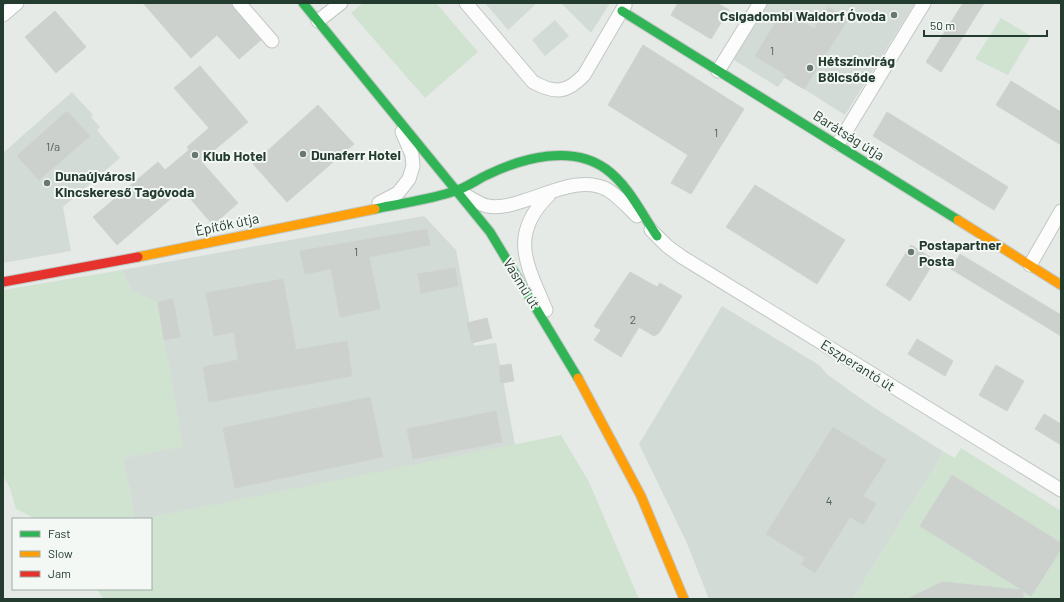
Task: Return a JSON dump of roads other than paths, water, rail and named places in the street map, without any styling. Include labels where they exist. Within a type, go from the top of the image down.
[{"type":"street","points":[[3,15],[17,3]]},
{"type":"street","points":[[239,3],[272,41]]},
{"type":"street","name":"Vasmű út","points":[[303,3],[490,232],[565,354],[641,496],[684,599]]},
{"type":"street","points":[[318,21],[341,3]]},
{"type":"street","points":[[466,3],[533,82],[547,90],[563,90],[576,83],[584,74],[624,7]]},
{"type":"street","points":[[718,71],[760,3]]},
{"type":"street","points":[[838,144],[924,3]]},
{"type":"street","name":"Barátság útja","points":[[624,7],[718,71],[838,144],[1061,285]]},
{"type":"street","points":[[362,212],[398,193],[409,179],[413,166],[412,155],[395,116]]},
{"type":"street","name":"Eszperantó út","points":[[457,191],[488,175],[523,161],[542,156],[566,155],[598,163],[620,181],[657,236]]},
{"type":"street","name":"Eszperantó út","points":[[457,191],[486,206],[509,205],[550,194],[567,186],[579,184],[592,185],[606,189],[617,196],[657,236],[682,257],[1061,490]]},
{"type":"street","name":"Építők útja","points":[[3,282],[138,257],[362,212],[457,191]]},
{"type":"street","name":"Eszperantó út","points":[[550,194],[536,208],[527,225],[524,245],[527,265],[565,354]]},
{"type":"street","points":[[1030,265],[1061,211]]},
{"type":"place","name":"Csigadombi Waldorf Óvoda","points":[[894,15]]},
{"type":"place","name":"Hétszínvirág Bölcsőde","points":[[810,68]]},
{"type":"place","name":"Dunaferr Hotel","points":[[303,154]]},
{"type":"place","name":"Klub Hotel","points":[[195,155]]},
{"type":"place","name":"Dunaújvárosi Kincskereső Tagóvoda","points":[[47,183]]},
{"type":"place","name":"Postapartner Posta","points":[[911,252]]}]
